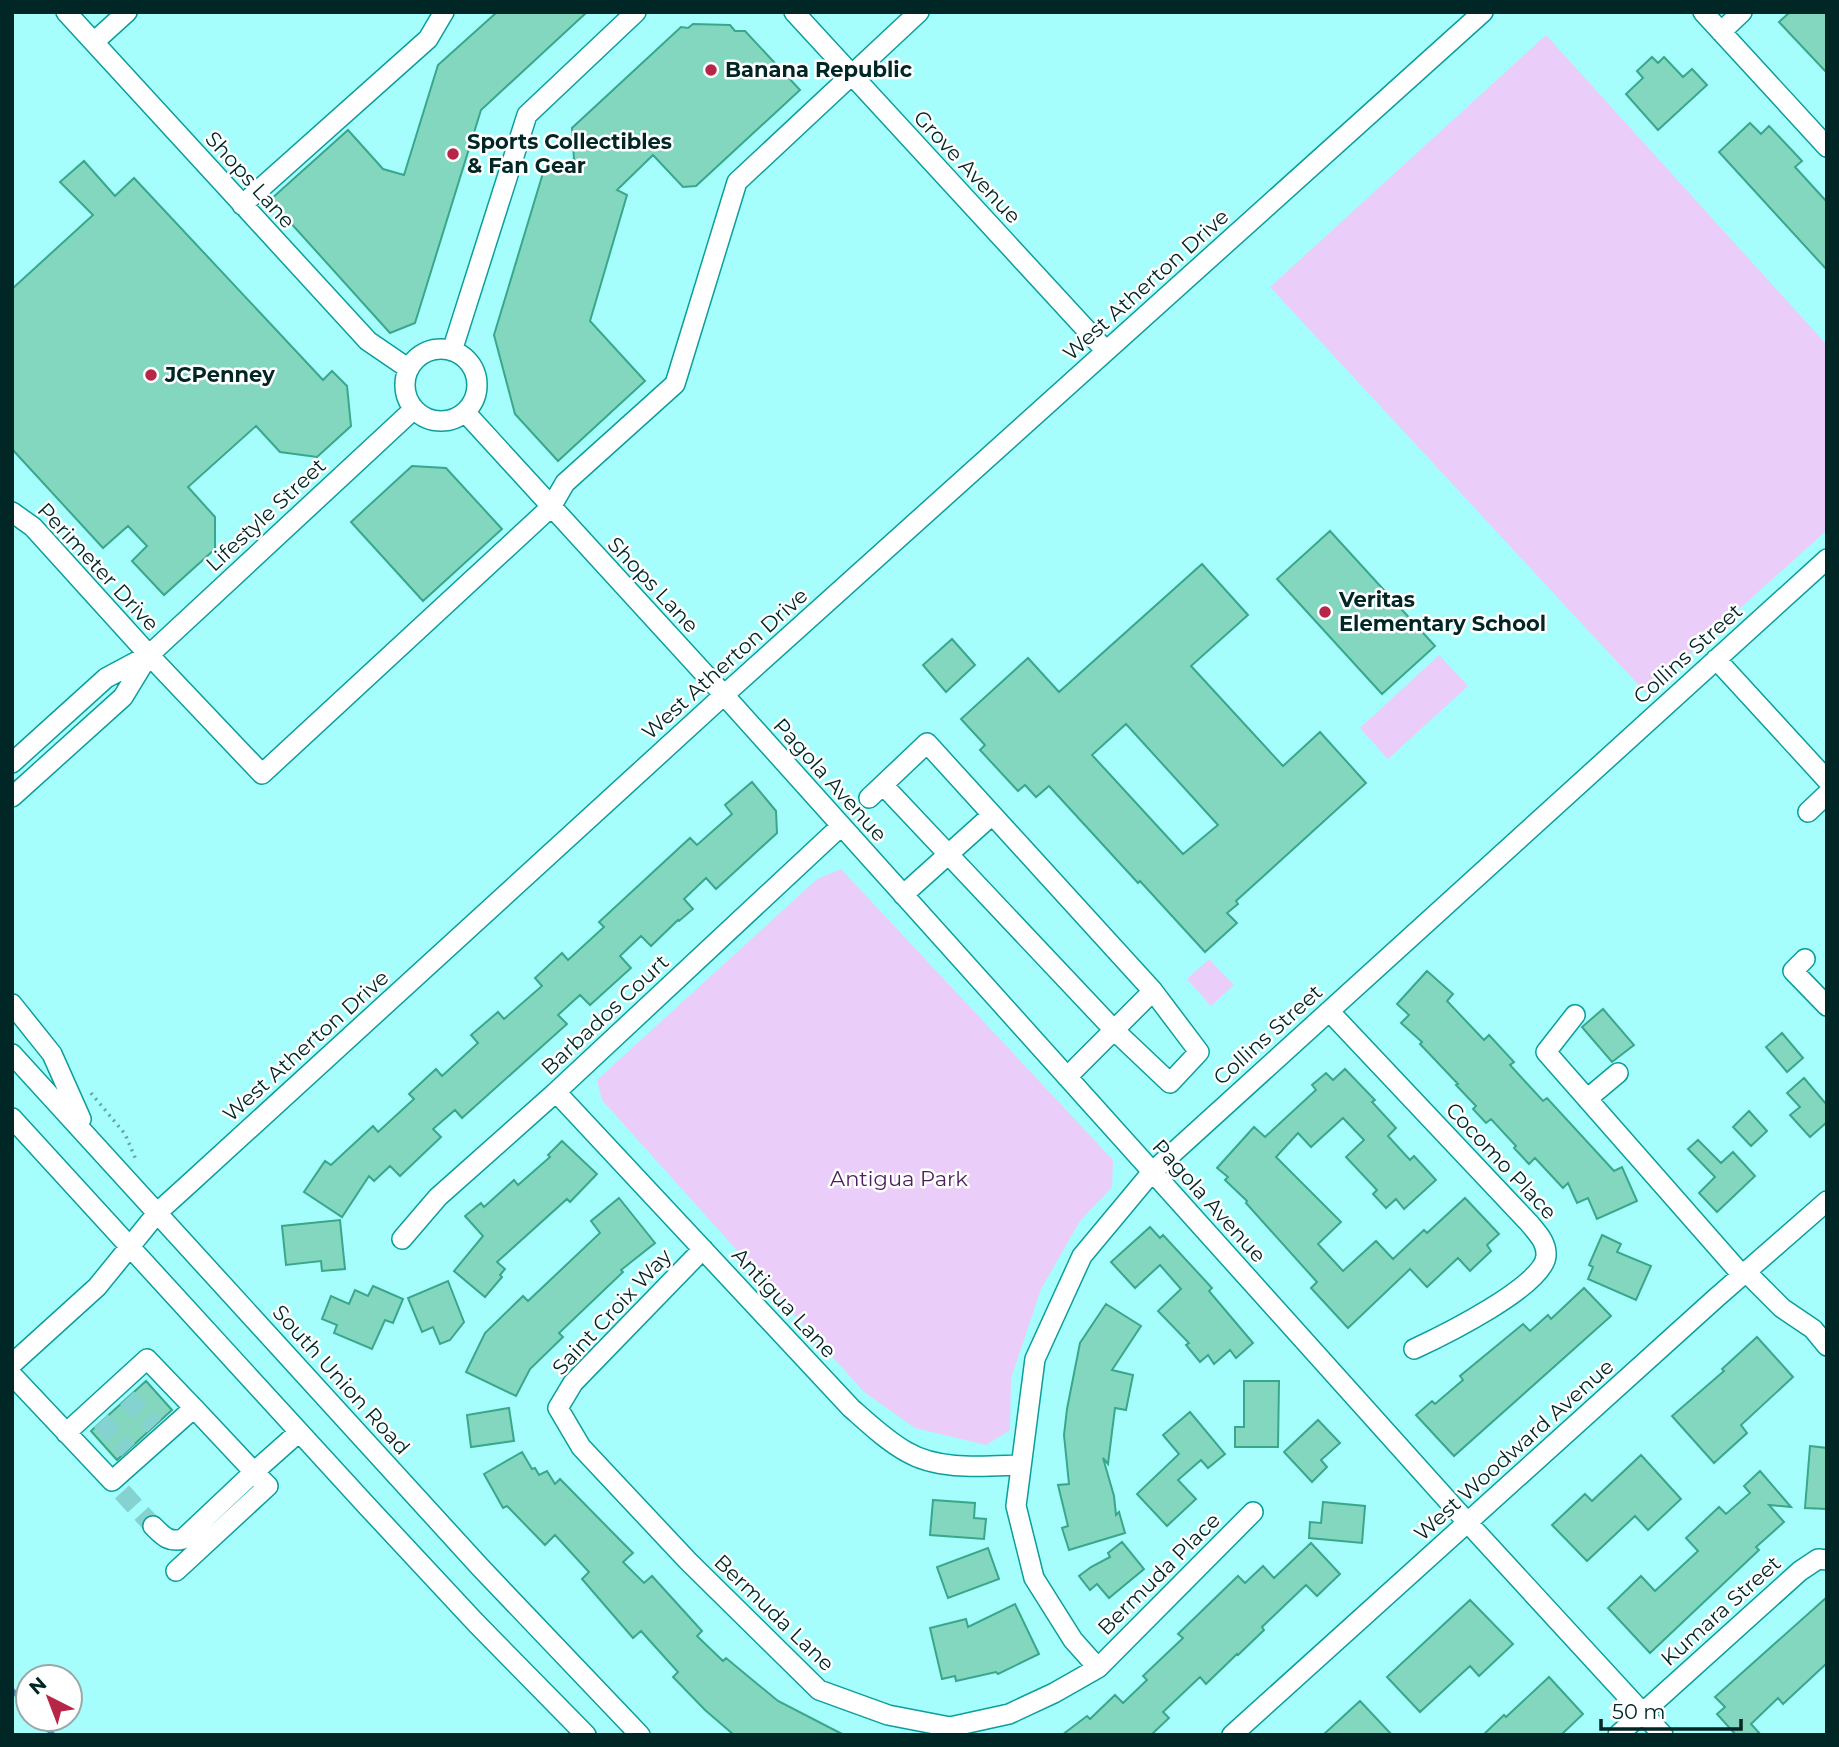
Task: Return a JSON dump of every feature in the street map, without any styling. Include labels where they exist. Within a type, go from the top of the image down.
[{"type":"street","name":"Shops Lane","points":[[66,12],[368,341],[409,369]]},
{"type":"street","points":[[94,42],[127,12]]},
{"type":"street","points":[[242,205],[428,39],[444,12]]},
{"type":"street","points":[[452,351],[527,116],[636,12]]},
{"type":"street","name":"Grove Avenue","points":[[794,12],[1106,351]]},
{"type":"street","points":[[551,507],[565,483],[675,384],[737,183],[919,12]]},
{"type":"street","name":"West Atherton Drive","points":[[12,1364],[97,1287],[158,1212],[724,695],[1483,12]]},
{"type":"street","points":[[1703,12],[1827,147]]},
{"type":"street","points":[[1721,32],[1742,12]]},
{"type":"street","points":[[433,350],[452,351],[466,359],[473,368],[477,390],[473,401],[465,411],[447,421],[425,418],[414,409],[405,393],[409,369],[422,354],[433,350]]},
{"type":"street","name":"Lifestyle Street","points":[[12,797],[122,697],[149,655],[414,409]]},
{"type":"street","name":"Shops Lane","points":[[465,411],[724,695]]},
{"type":"street","name":"Perimeter Drive","points":[[12,512],[33,527],[262,774],[551,507]]},
{"type":"street","name":"Collins Street","points":[[1098,1668],[1073,1640],[1034,1578],[1016,1506],[1035,1359],[1082,1256],[1152,1172],[1827,559]]},
{"type":"street","name":"Lifestyle Street","points":[[12,762],[106,678],[149,655]]},
{"type":"street","points":[[1716,659],[1827,780]]},
{"type":"street","name":"Pagola Avenue","points":[[724,695],[1468,1523],[1663,1735]]},
{"type":"street","points":[[869,798],[927,743],[1153,991],[1199,1052],[1170,1083],[1114,1030],[883,785]]},
{"type":"street","points":[[1808,812],[1827,794]]},
{"type":"street","points":[[904,895],[992,815]]},
{"type":"street","name":"Barbados Court","points":[[402,1238],[438,1197],[841,826]]},
{"type":"street","points":[[1805,959],[1793,971],[1827,1006]]},
{"type":"street","points":[[1067,1077],[1153,991]]},
{"type":"street","points":[[12,1004],[52,1054],[89,1136]]},
{"type":"street","name":"Cocomo Place","points":[[1329,1011],[1545,1243],[1546,1258],[1534,1278],[1460,1328],[1414,1349]]},
{"type":"street","points":[[1575,1015],[1546,1052],[1744,1273],[1782,1308],[1813,1329],[1827,1346]]},
{"type":"street","name":"South Union Road","points":[[12,1054],[480,1567],[640,1735]]},
{"type":"street","points":[[1587,1099],[1618,1073]]},
{"type":"street","name":"Antigua Lane","points":[[555,1092],[851,1408],[908,1454],[951,1466],[1021,1465]]},
{"type":"street","points":[[12,1118],[485,1632],[586,1735]]},
{"type":"street","name":"West Woodward Avenue","points":[[1232,1735],[1827,1201]]},
{"type":"street","name":"Saint Croix Way","points":[[558,1408],[573,1383],[703,1249]]},
{"type":"street","points":[[66,1433],[96,1416],[122,1392],[147,1359],[268,1486],[176,1571]]},
{"type":"street","points":[[12,1376],[117,1487],[132,1455],[159,1431],[194,1408]]},
{"type":"street","name":"Bermuda Lane","points":[[558,1408],[581,1447],[688,1561],[819,1690],[934,1729],[1009,1714],[1098,1668]]},
{"type":"street","points":[[153,1526],[166,1539],[175,1542],[183,1539],[299,1432]]},
{"type":"street","name":"Bermuda Place","points":[[1098,1668],[1253,1512]]},
{"type":"street","name":"Kumara Street","points":[[1618,1735],[1800,1571],[1818,1559],[1827,1560]]},
{"type":"green space","points":[[1546,35],[1827,345],[1827,530],[1646,693],[1270,287]]},
{"type":"green space","points":[[1439,655],[1468,686],[1388,759],[1360,728]]},
{"type":"green space","name":"Antigua Park","points":[[841,869],[1113,1160],[1112,1187],[1080,1221],[1041,1289],[1011,1378],[1010,1430],[986,1445],[915,1428],[864,1392],[602,1100],[597,1080],[817,879]]},
{"type":"green space","points":[[1209,959],[1234,985],[1211,1006],[1187,979]]},
{"type":"building","points":[[497,12],[587,12],[481,110],[415,323],[390,333],[270,200],[348,130],[383,169],[404,175],[438,65]]},
{"type":"building","points":[[1790,12],[1827,12],[1827,73],[1779,22]]},
{"type":"building","points":[[693,24],[730,25],[735,31],[745,31],[800,90],[696,186],[683,187],[653,155],[617,190],[627,195],[590,321],[645,381],[558,461],[515,414],[494,335],[543,173],[574,159],[572,128],[681,27],[688,28]]},
{"type":"building","points":[[1652,57],[1658,63],[1664,57],[1683,77],[1692,69],[1707,85],[1658,130],[1626,94],[1643,78],[1637,71]]},
{"type":"building","points":[[1750,123],[1761,134],[1769,126],[1802,161],[1795,167],[1827,202],[1827,270],[1719,152]]},
{"type":"building","name":"JCPenney","points":[[84,161],[115,196],[134,178],[323,380],[332,371],[347,386],[351,426],[317,457],[280,452],[256,426],[188,487],[215,517],[215,549],[164,595],[132,561],[147,546],[128,526],[103,548],[12,449],[12,289],[93,215],[60,182]]},
{"type":"building","points":[[412,466],[446,468],[502,529],[423,601],[351,522]]},
{"type":"building","points":[[1330,531],[1435,646],[1382,694],[1277,579]]},
{"type":"building","points":[[1202,564],[1248,615],[1191,666],[1283,766],[1320,732],[1366,783],[1236,901],[1238,904],[1227,913],[1237,923],[1205,952],[1049,786],[1036,797],[1025,785],[1018,791],[980,750],[985,745],[961,719],[1028,658],[1059,692]],"holes":[[[1126,724],[1218,825],[1183,854],[1092,755]]]},
{"type":"building","points":[[952,639],[975,665],[946,692],[923,665]]},
{"type":"building","points":[[752,782],[776,811],[777,833],[716,889],[706,878],[684,899],[693,909],[651,946],[641,936],[620,956],[631,968],[590,1005],[580,995],[558,1015],[567,1024],[462,1118],[455,1110],[433,1129],[441,1137],[400,1176],[390,1166],[374,1181],[369,1176],[342,1217],[304,1192],[325,1161],[331,1165],[373,1126],[378,1132],[414,1099],[409,1094],[436,1069],[442,1076],[478,1043],[471,1035],[498,1012],[504,1019],[542,986],[535,978],[562,953],[568,960],[604,927],[599,922],[690,838],[697,845],[732,814],[725,805]]},
{"type":"building","points":[[1427,971],[1453,994],[1447,1001],[1484,1040],[1489,1035],[1514,1062],[1510,1065],[1543,1101],[1547,1098],[1614,1171],[1622,1167],[1637,1201],[1597,1219],[1588,1198],[1577,1203],[1568,1183],[1563,1188],[1535,1158],[1529,1164],[1491,1119],[1486,1123],[1473,1109],[1476,1106],[1456,1085],[1458,1084],[1420,1044],[1422,1042],[1401,1023],[1409,1015],[1397,1004]]},
{"type":"building","points":[[1603,1009],[1634,1045],[1612,1062],[1582,1027]]},
{"type":"building","points":[[1782,1033],[1803,1058],[1787,1072],[1766,1047]]},
{"type":"building","points":[[1345,1069],[1375,1100],[1372,1102],[1396,1128],[1388,1136],[1410,1160],[1414,1156],[1436,1180],[1404,1209],[1396,1199],[1386,1208],[1373,1194],[1377,1190],[1346,1157],[1364,1140],[1343,1118],[1311,1147],[1298,1133],[1276,1157],[1341,1222],[1318,1244],[1343,1271],[1376,1241],[1393,1259],[1424,1230],[1427,1233],[1465,1198],[1499,1234],[1487,1245],[1491,1251],[1470,1271],[1458,1258],[1427,1287],[1410,1269],[1348,1328],[1311,1288],[1317,1282],[1247,1201],[1225,1180],[1228,1177],[1217,1168],[1254,1127],[1265,1137],[1316,1090],[1312,1085],[1326,1073],[1333,1080]]},
{"type":"building","points":[[1804,1078],[1827,1105],[1827,1122],[1810,1137],[1790,1115],[1800,1107],[1787,1093]]},
{"type":"building","points":[[1749,1111],[1767,1131],[1751,1146],[1733,1127]]},
{"type":"building","points":[[1698,1140],[1721,1163],[1733,1152],[1755,1176],[1717,1212],[1699,1193],[1715,1177],[1688,1149]]},
{"type":"building","points":[[562,1141],[597,1174],[570,1202],[567,1199],[497,1262],[505,1269],[500,1275],[502,1277],[485,1297],[454,1271],[483,1236],[465,1216],[481,1203],[484,1207],[514,1180],[518,1185],[550,1157],[548,1155]]},
{"type":"building","points":[[619,1198],[655,1243],[621,1270],[623,1272],[559,1333],[563,1337],[530,1369],[516,1396],[466,1372],[485,1333],[523,1296],[528,1301],[600,1233],[591,1221]]},
{"type":"building","points":[[340,1220],[345,1269],[322,1271],[321,1261],[286,1265],[282,1226]]},
{"type":"building","points":[[1150,1227],[1160,1238],[1163,1235],[1212,1288],[1209,1291],[1253,1343],[1236,1358],[1230,1350],[1214,1364],[1208,1355],[1200,1362],[1186,1345],[1189,1343],[1158,1311],[1181,1289],[1160,1265],[1135,1288],[1111,1262]]},
{"type":"building","points":[[1602,1235],[1621,1244],[1617,1252],[1651,1266],[1636,1300],[1588,1279],[1593,1267],[1589,1265]]},
{"type":"building","points":[[448,1281],[464,1322],[450,1340],[440,1344],[433,1327],[422,1332],[408,1298]]},
{"type":"building","points":[[373,1286],[403,1299],[393,1323],[385,1320],[372,1349],[334,1333],[337,1325],[322,1319],[331,1296],[349,1304],[355,1290],[368,1296]]},
{"type":"building","points":[[1584,1288],[1611,1316],[1454,1456],[1416,1415],[1432,1401],[1435,1404],[1463,1380],[1460,1376],[1523,1324],[1530,1331],[1548,1315],[1551,1319]]},
{"type":"building","points":[[1106,1304],[1141,1326],[1112,1370],[1133,1375],[1126,1410],[1115,1408],[1108,1464],[1103,1458],[1114,1496],[1116,1515],[1119,1512],[1125,1533],[1069,1550],[1062,1528],[1068,1526],[1058,1485],[1069,1484],[1064,1435],[1067,1409],[1080,1343]]},
{"type":"building","points":[[1757,1337],[1793,1377],[1741,1425],[1747,1433],[1714,1463],[1672,1416],[1724,1371],[1722,1369]]},
{"type":"building","points":[[146,1381],[172,1410],[117,1460],[91,1431]]},
{"type":"building","points":[[1244,1381],[1279,1381],[1278,1447],[1235,1447],[1235,1427],[1244,1427]]},
{"type":"building","points":[[509,1408],[514,1441],[471,1447],[467,1415]]},
{"type":"building","points":[[1190,1412],[1225,1454],[1208,1468],[1201,1460],[1178,1480],[1196,1499],[1167,1526],[1137,1494],[1179,1454],[1163,1435]]},
{"type":"building","points":[[1318,1420],[1340,1443],[1321,1460],[1327,1467],[1312,1482],[1284,1452]]},
{"type":"building","points":[[1810,1446],[1827,1448],[1827,1509],[1805,1508]]},
{"type":"building","points":[[522,1452],[532,1469],[535,1468],[539,1475],[547,1471],[555,1484],[560,1479],[633,1553],[623,1562],[644,1583],[652,1576],[702,1631],[697,1636],[723,1661],[726,1658],[778,1701],[844,1735],[734,1735],[705,1710],[673,1677],[678,1672],[641,1631],[633,1638],[582,1579],[589,1572],[555,1535],[545,1545],[507,1506],[503,1508],[484,1474]]},
{"type":"building","points":[[1641,1455],[1681,1499],[1648,1530],[1635,1516],[1587,1561],[1552,1525],[1585,1494],[1592,1501]]},
{"type":"building","points":[[1760,1471],[1791,1507],[1769,1505],[1784,1522],[1756,1547],[1759,1550],[1650,1653],[1608,1608],[1641,1576],[1655,1591],[1698,1551],[1686,1538],[1719,1507],[1726,1514],[1750,1493],[1744,1486]]},
{"type":"building","points":[[933,1500],[975,1503],[974,1518],[986,1519],[984,1539],[930,1535]]},
{"type":"building","points":[[1323,1502],[1365,1506],[1362,1543],[1309,1538],[1310,1522],[1321,1523]]},
{"type":"building","points":[[1122,1542],[1144,1569],[1109,1598],[1097,1584],[1090,1590],[1079,1576],[1110,1557],[1108,1553]]},
{"type":"building","points":[[1311,1543],[1340,1574],[1317,1596],[1306,1585],[1262,1627],[1264,1630],[1206,1684],[1200,1677],[1163,1712],[1169,1718],[1151,1735],[1062,1735],[1087,1716],[1090,1719],[1115,1695],[1123,1703],[1147,1680],[1143,1676],[1183,1638],[1178,1634],[1238,1576],[1245,1583],[1263,1566],[1274,1578]]},
{"type":"building","points":[[988,1548],[999,1579],[948,1598],[937,1567]]},
{"type":"building","points":[[1827,1597],[1827,1663],[1783,1704],[1778,1698],[1751,1724],[1761,1735],[1736,1735],[1717,1714],[1725,1707],[1715,1697]]},
{"type":"building","points":[[1470,1600],[1513,1644],[1479,1676],[1470,1666],[1420,1712],[1387,1677]]},
{"type":"building","points":[[1015,1604],[1039,1654],[998,1674],[996,1672],[956,1681],[955,1676],[942,1679],[930,1628],[966,1619],[968,1627]]},
{"type":"building","points":[[1549,1677],[1583,1714],[1561,1735],[1483,1735],[1504,1715],[1506,1717]]},
{"type":"building","points":[[1360,1701],[1392,1735],[1323,1735]]},
{"type":"tunnel","points":[[127,1398],[154,1426]]},
{"type":"tunnel","points":[[101,1421],[128,1450]]},
{"type":"tunnel","points":[[122,1492],[153,1526]]},
{"type":"place","name":"Banana Republic","points":[[711,70]]},
{"type":"place","name":"Sports Collectibles & Fan Gear","points":[[453,154]]},
{"type":"place","name":"JCPenney","points":[[151,375]]},
{"type":"place","name":"Veritas Elementary School","points":[[1325,612]]}]
